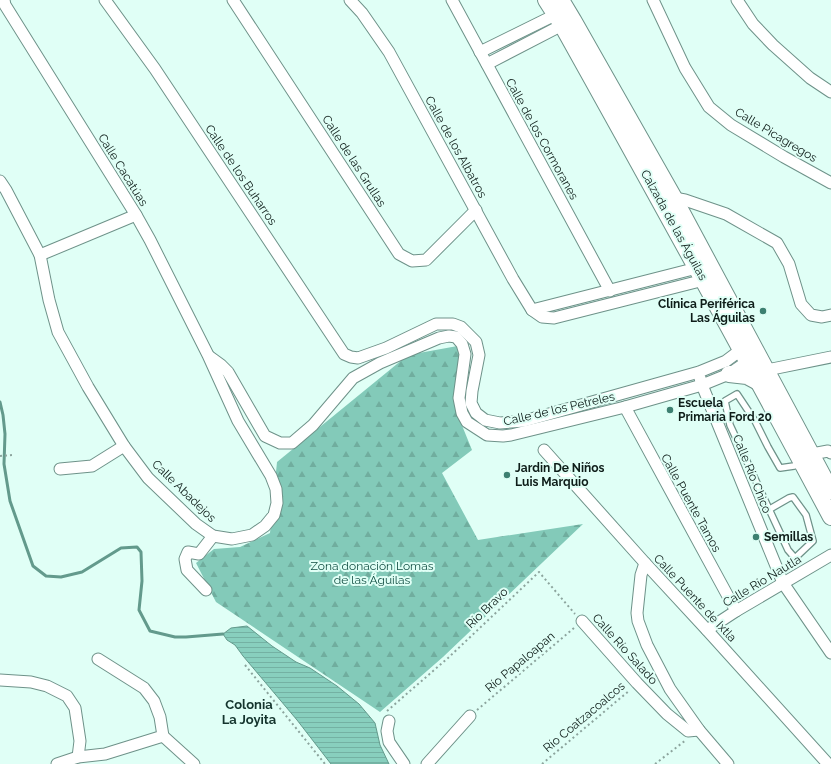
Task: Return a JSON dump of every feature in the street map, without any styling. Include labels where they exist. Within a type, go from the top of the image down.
[{"type":"main road","name":"Calzada de las Águilas","points":[[546,0],[564,14],[668,200],[806,457],[831,517]]},
{"type":"main road","name":"Calzada de las Águilas","points":[[668,200],[701,274],[750,352]]},
{"type":"main road","points":[[729,374],[763,376]]},
{"type":"main road","name":"Calzada de las Águilas","points":[[806,457],[831,491]]},
{"type":"street","name":"Calle de los Buharros","points":[[105,0],[155,69],[344,354],[358,358]]},
{"type":"street","name":"Calle de las Grullas","points":[[233,0],[399,254],[412,261],[426,260],[476,210]]},
{"type":"street","name":"Calle de los Albatros","points":[[350,0],[362,13],[389,52],[513,279],[532,310]]},
{"type":"street","name":"Calle de los Cormoranes","points":[[452,0],[610,290]]},
{"type":"street","name":"Calle Picagregos","points":[[653,0],[685,68],[709,107],[731,125],[831,183]]},
{"type":"street","points":[[737,0],[753,24],[773,45],[810,78],[831,92]]},
{"type":"street","name":"Calle Cacatúas","points":[[3,4],[136,215],[208,355]]},
{"type":"street","points":[[480,52],[564,14]]},
{"type":"street","points":[[487,64],[564,14]]},
{"type":"street","name":"Calle Abadejos","points":[[0,181],[40,255],[49,300],[58,332],[88,387],[124,446],[148,478],[196,524],[213,536],[232,539],[252,534],[265,526],[274,515],[277,503],[276,489],[271,476],[238,421],[208,355]]},
{"type":"street","points":[[668,200],[726,214],[777,243],[789,264],[801,304],[811,315],[822,317],[831,315]]},
{"type":"street","points":[[40,255],[136,215]]},
{"type":"street","points":[[532,310],[610,290],[701,274]]},
{"type":"street","points":[[532,310],[542,316],[554,318],[701,274]]},
{"type":"street","name":"Calle de los Petreles","points":[[358,358],[386,348],[436,324],[454,324],[462,327],[476,342],[479,355],[471,403],[476,413],[485,420],[500,423],[524,421],[699,372],[750,352]]},
{"type":"street","name":"Calle de los Petreles","points":[[208,355],[228,372],[265,436],[280,443],[292,443],[312,425],[353,378],[380,363],[439,338],[449,336],[456,337],[462,344],[465,354],[459,398],[462,413],[467,422],[486,435],[503,436],[624,407],[702,384],[729,374],[750,352]]},
{"type":"street","points":[[763,376],[831,357]]},
{"type":"street","name":"Calle Río Chico","points":[[699,372],[702,384],[783,583],[831,653]]},
{"type":"street","name":"Calle Puente Tamos","points":[[624,407],[736,611]]},
{"type":"street","points":[[60,469],[92,466],[124,446]]},
{"type":"street","name":"Calle Puente de Ixtla","points":[[544,450],[828,764]]},
{"type":"street","points":[[806,457],[828,451],[831,453]]},
{"type":"street","points":[[206,590],[187,570],[185,558],[188,552],[199,554],[213,536]]},
{"type":"street","name":"Calle Río Nautla","points":[[707,630],[736,611],[831,555]]},
{"type":"street","points":[[645,563],[641,576],[637,614],[647,645],[670,689],[699,730],[728,764]]},
{"type":"street","name":"Calle Río Salado","points":[[582,621],[637,683],[667,714],[688,731],[699,730]]},
{"type":"street","points":[[98,660],[144,688],[154,701],[160,717],[163,736],[194,764]]},
{"type":"street","points":[[0,680],[31,682],[47,686],[67,696],[75,708],[80,741],[78,757]]},
{"type":"street","points":[[427,764],[470,716]]},
{"type":"street","points":[[389,721],[387,731],[389,742],[404,764]]},
{"type":"street","points":[[57,764],[78,757],[105,754],[163,736]]},
{"type":"lane","points":[[770,509],[793,497],[806,515],[813,541],[795,558],[788,550],[730,425],[725,401],[737,394],[755,421],[780,468],[794,466],[806,457]]},
{"type":"path","points":[[0,456],[13,455]]},
{"type":"path","name":"Calle Río Salado","points":[[539,572],[582,621]]},
{"type":"path","name":"Río Bravo","points":[[389,721],[384,714],[448,658],[539,572]]},
{"type":"path","name":"Río Papaloapan","points":[[470,716],[582,621]]},
{"type":"path","points":[[245,665],[325,764]]},
{"type":"path","name":"Río Coatzacoalcos","points":[[542,764],[637,683]]},
{"type":"path","points":[[655,764],[699,730]]},
{"type":"green space","name":"Zona donación Lomas de las Águilas","points":[[463,345],[461,423],[472,450],[442,473],[478,540],[583,524],[443,657],[380,712],[216,602],[196,563],[214,549],[240,547],[270,533],[277,462],[408,355]]},
{"type":"shaded area","points":[[247,626],[272,646],[296,662],[310,668],[337,686],[359,704],[375,723],[380,745],[389,764],[331,764],[235,645],[227,640],[223,634],[231,628]]},
{"type":"waterway","points":[[0,402],[5,434],[4,464],[10,501],[33,566],[46,576],[61,577],[82,572],[121,548],[137,547],[141,552],[142,581],[139,610],[150,631],[175,637],[223,634]]},
{"type":"place","name":"Clínica Periférica Las Águilas","points":[[763,311]]},
{"type":"place","name":"Escuela Primaria Ford 20","points":[[670,410]]},
{"type":"place","name":"Jardin De Niños Luis Marquio","points":[[507,475]]},
{"type":"place","name":"Semillas","points":[[756,537]]},
{"type":"district","name":"Colonia La Joyita","points":[[249,712]]}]
